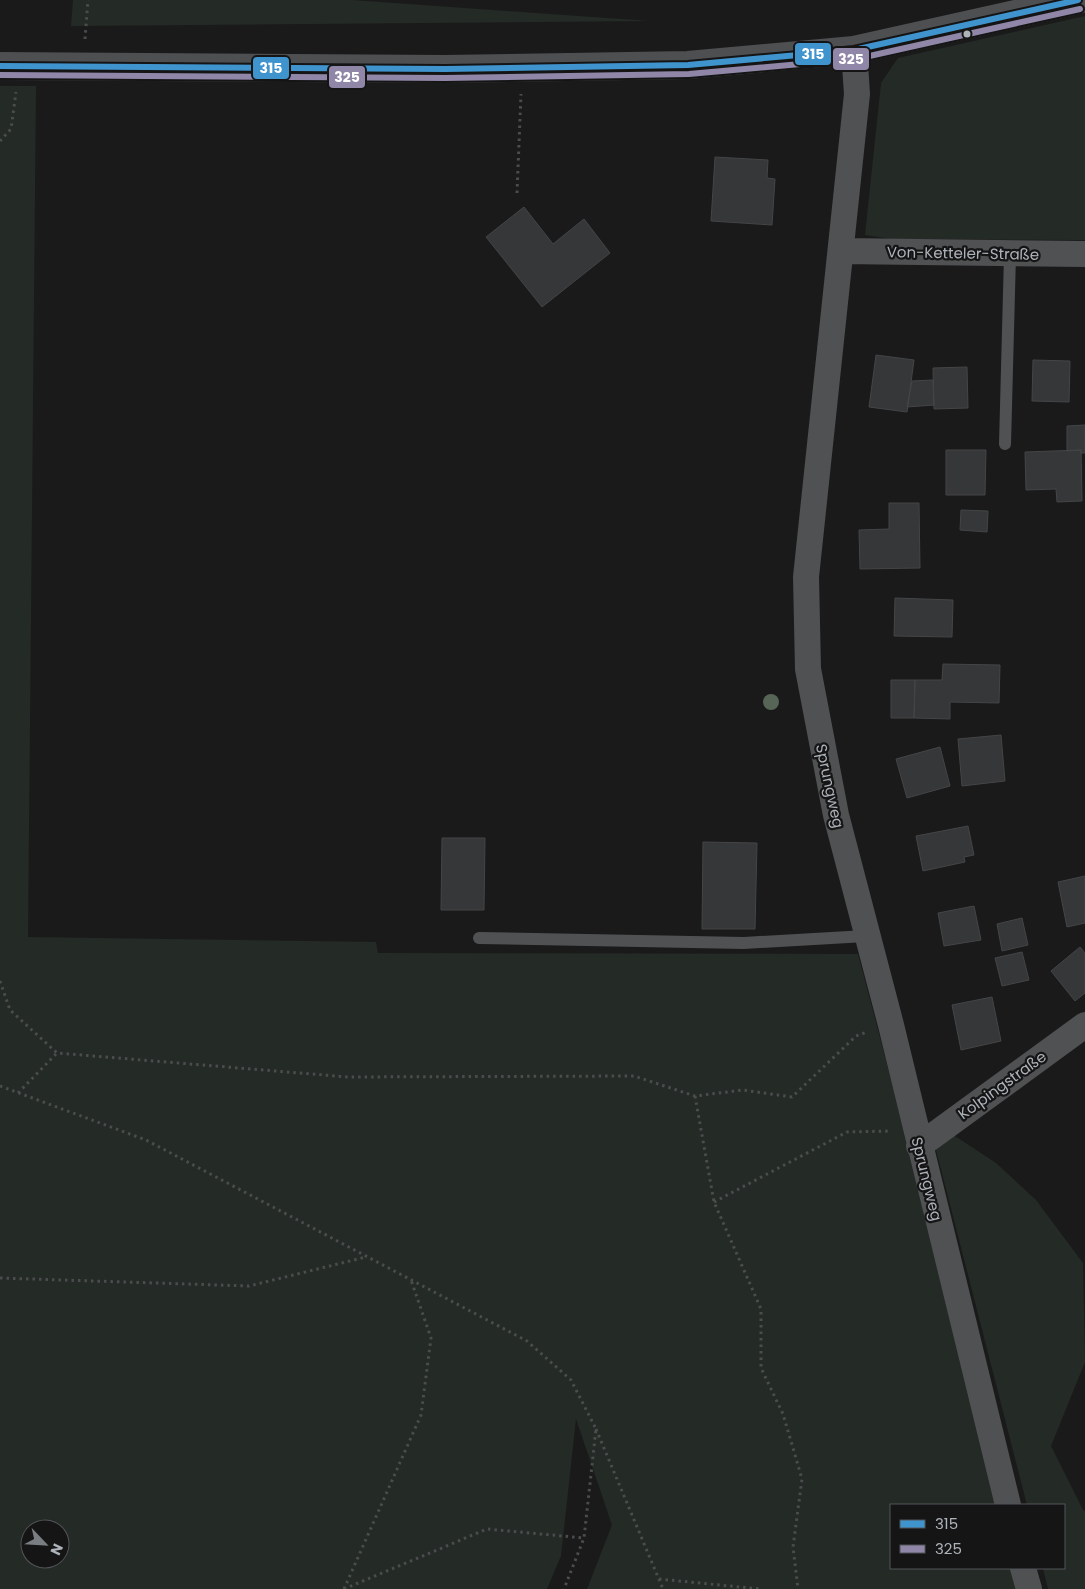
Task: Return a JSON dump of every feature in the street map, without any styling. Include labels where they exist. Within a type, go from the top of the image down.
[{"type":"street","points":[[10,66],[445,68],[688,65],[854,50],[1078,0]]},
{"type":"street","name":"Sprungweg","points":[[854,50],[857,94],[806,577],[808,669],[836,815],[866,936],[891,1024],[916,1135],[1008,1504]]},
{"type":"street","name":"Von-Ketteler-Straße","points":[[841,251],[1010,255],[1085,254]]},
{"type":"street","name":"Kolpingstraße","points":[[916,1135],[1085,1025]]},
{"type":"street","points":[[1023,1569],[1029,1589]]},
{"type":"lane","points":[[1005,444],[1010,255]]},
{"type":"lane","points":[[479,938],[744,943],[866,936]]},
{"type":"path","points":[[84,43],[88,0]]},
{"type":"path","points":[[0,141],[11,129],[10,66]]},
{"type":"path","points":[[517,193],[520,101]]},
{"type":"path","points":[[0,981],[10,1010],[57,1053],[348,1077],[634,1076],[695,1096],[743,1090],[792,1097],[856,1036],[891,1024]]},
{"type":"path","points":[[18,1093],[57,1053]]},
{"type":"path","points":[[0,1086],[146,1140],[528,1340],[571,1380],[596,1429],[663,1589]]},
{"type":"path","points":[[695,1096],[714,1202],[761,1309],[761,1368],[783,1414],[802,1479],[793,1546],[798,1589]]},
{"type":"path","points":[[714,1202],[847,1132],[894,1132],[916,1135]]},
{"type":"path","points":[[0,1278],[250,1286],[367,1256]]},
{"type":"path","points":[[344,1589],[421,1415],[431,1338],[410,1279]]},
{"type":"path","points":[[564,1589],[584,1538],[596,1429]]},
{"type":"path","points":[[344,1589],[487,1529],[584,1538]]},
{"type":"path","points":[[658,1579],[760,1589]]},
{"type":"shaded area","points":[[73,0],[352,0],[650,21],[71,26]]},
{"type":"shaded area","points":[[1085,16],[1085,240],[891,239],[865,235],[881,83],[898,58]]},
{"type":"shaded area","points":[[0,86],[36,86],[28,937],[376,942],[378,953],[858,954],[909,1147],[999,1504],[890,1504],[890,1569],[1015,1569],[1020,1589],[587,1589],[612,1525],[576,1419],[561,1556],[547,1589],[0,1589]]},
{"type":"shaded area","points":[[952,1134],[996,1163],[1036,1200],[1083,1263],[1085,1362],[1051,1446],[1085,1511],[1085,1589],[1048,1589],[1043,1569],[1065,1569],[1065,1504],[1027,1504],[935,1146]]},
{"type":"building","points":[[715,157],[768,160],[767,178],[775,179],[772,225],[711,221]]},
{"type":"building","points":[[524,207],[553,244],[584,219],[610,253],[542,307],[486,237]]},
{"type":"building","points":[[876,355],[914,360],[907,412],[869,407]]},
{"type":"building","points":[[1033,360],[1070,361],[1069,402],[1032,401]]},
{"type":"building","points":[[967,367],[968,408],[934,409],[933,368]]},
{"type":"building","points":[[933,380],[934,405],[907,407],[912,381]]},
{"type":"building","points":[[1085,425],[1085,453],[1081,453],[1081,450],[1067,451],[1067,426]]},
{"type":"building","points":[[946,450],[986,450],[985,495],[946,495]]},
{"type":"building","points":[[1081,450],[1082,501],[1057,502],[1056,489],[1026,490],[1025,452]]},
{"type":"building","points":[[889,503],[919,503],[920,568],[860,569],[859,530],[889,529]]},
{"type":"building","points":[[961,510],[988,511],[987,532],[960,530]]},
{"type":"building","points":[[895,598],[953,600],[952,637],[894,636]]},
{"type":"building","points":[[943,664],[1000,665],[999,703],[950,702],[950,719],[914,718],[915,680],[942,680]]},
{"type":"building","points":[[891,680],[915,680],[914,718],[891,718]]},
{"type":"building","points":[[1001,735],[1005,781],[962,786],[958,739]]},
{"type":"building","points":[[940,747],[950,786],[907,798],[896,759]]},
{"type":"building","points":[[968,826],[974,855],[964,857],[965,862],[923,871],[916,836]]},
{"type":"building","points":[[442,838],[485,838],[484,910],[441,910]]},
{"type":"building","points":[[703,842],[757,843],[755,929],[702,929]]},
{"type":"building","points":[[1085,876],[1085,923],[1067,927],[1058,882]]},
{"type":"building","points":[[974,906],[981,940],[944,946],[938,913]]},
{"type":"building","points":[[1022,918],[1028,945],[1002,951],[997,924]]},
{"type":"building","points":[[1080,947],[1085,953],[1085,993],[1075,1001],[1051,971]]},
{"type":"building","points":[[1022,952],[1029,980],[1002,986],[995,958]]},
{"type":"building","points":[[992,997],[1001,1041],[961,1050],[952,1005]]},
{"type":"transit line","name":"315","points":[[0,66],[445,69],[688,65],[854,50],[1078,0]]},
{"type":"transit line","name":"325","points":[[0,75],[445,78],[689,74],[856,59],[1080,9]]}]
